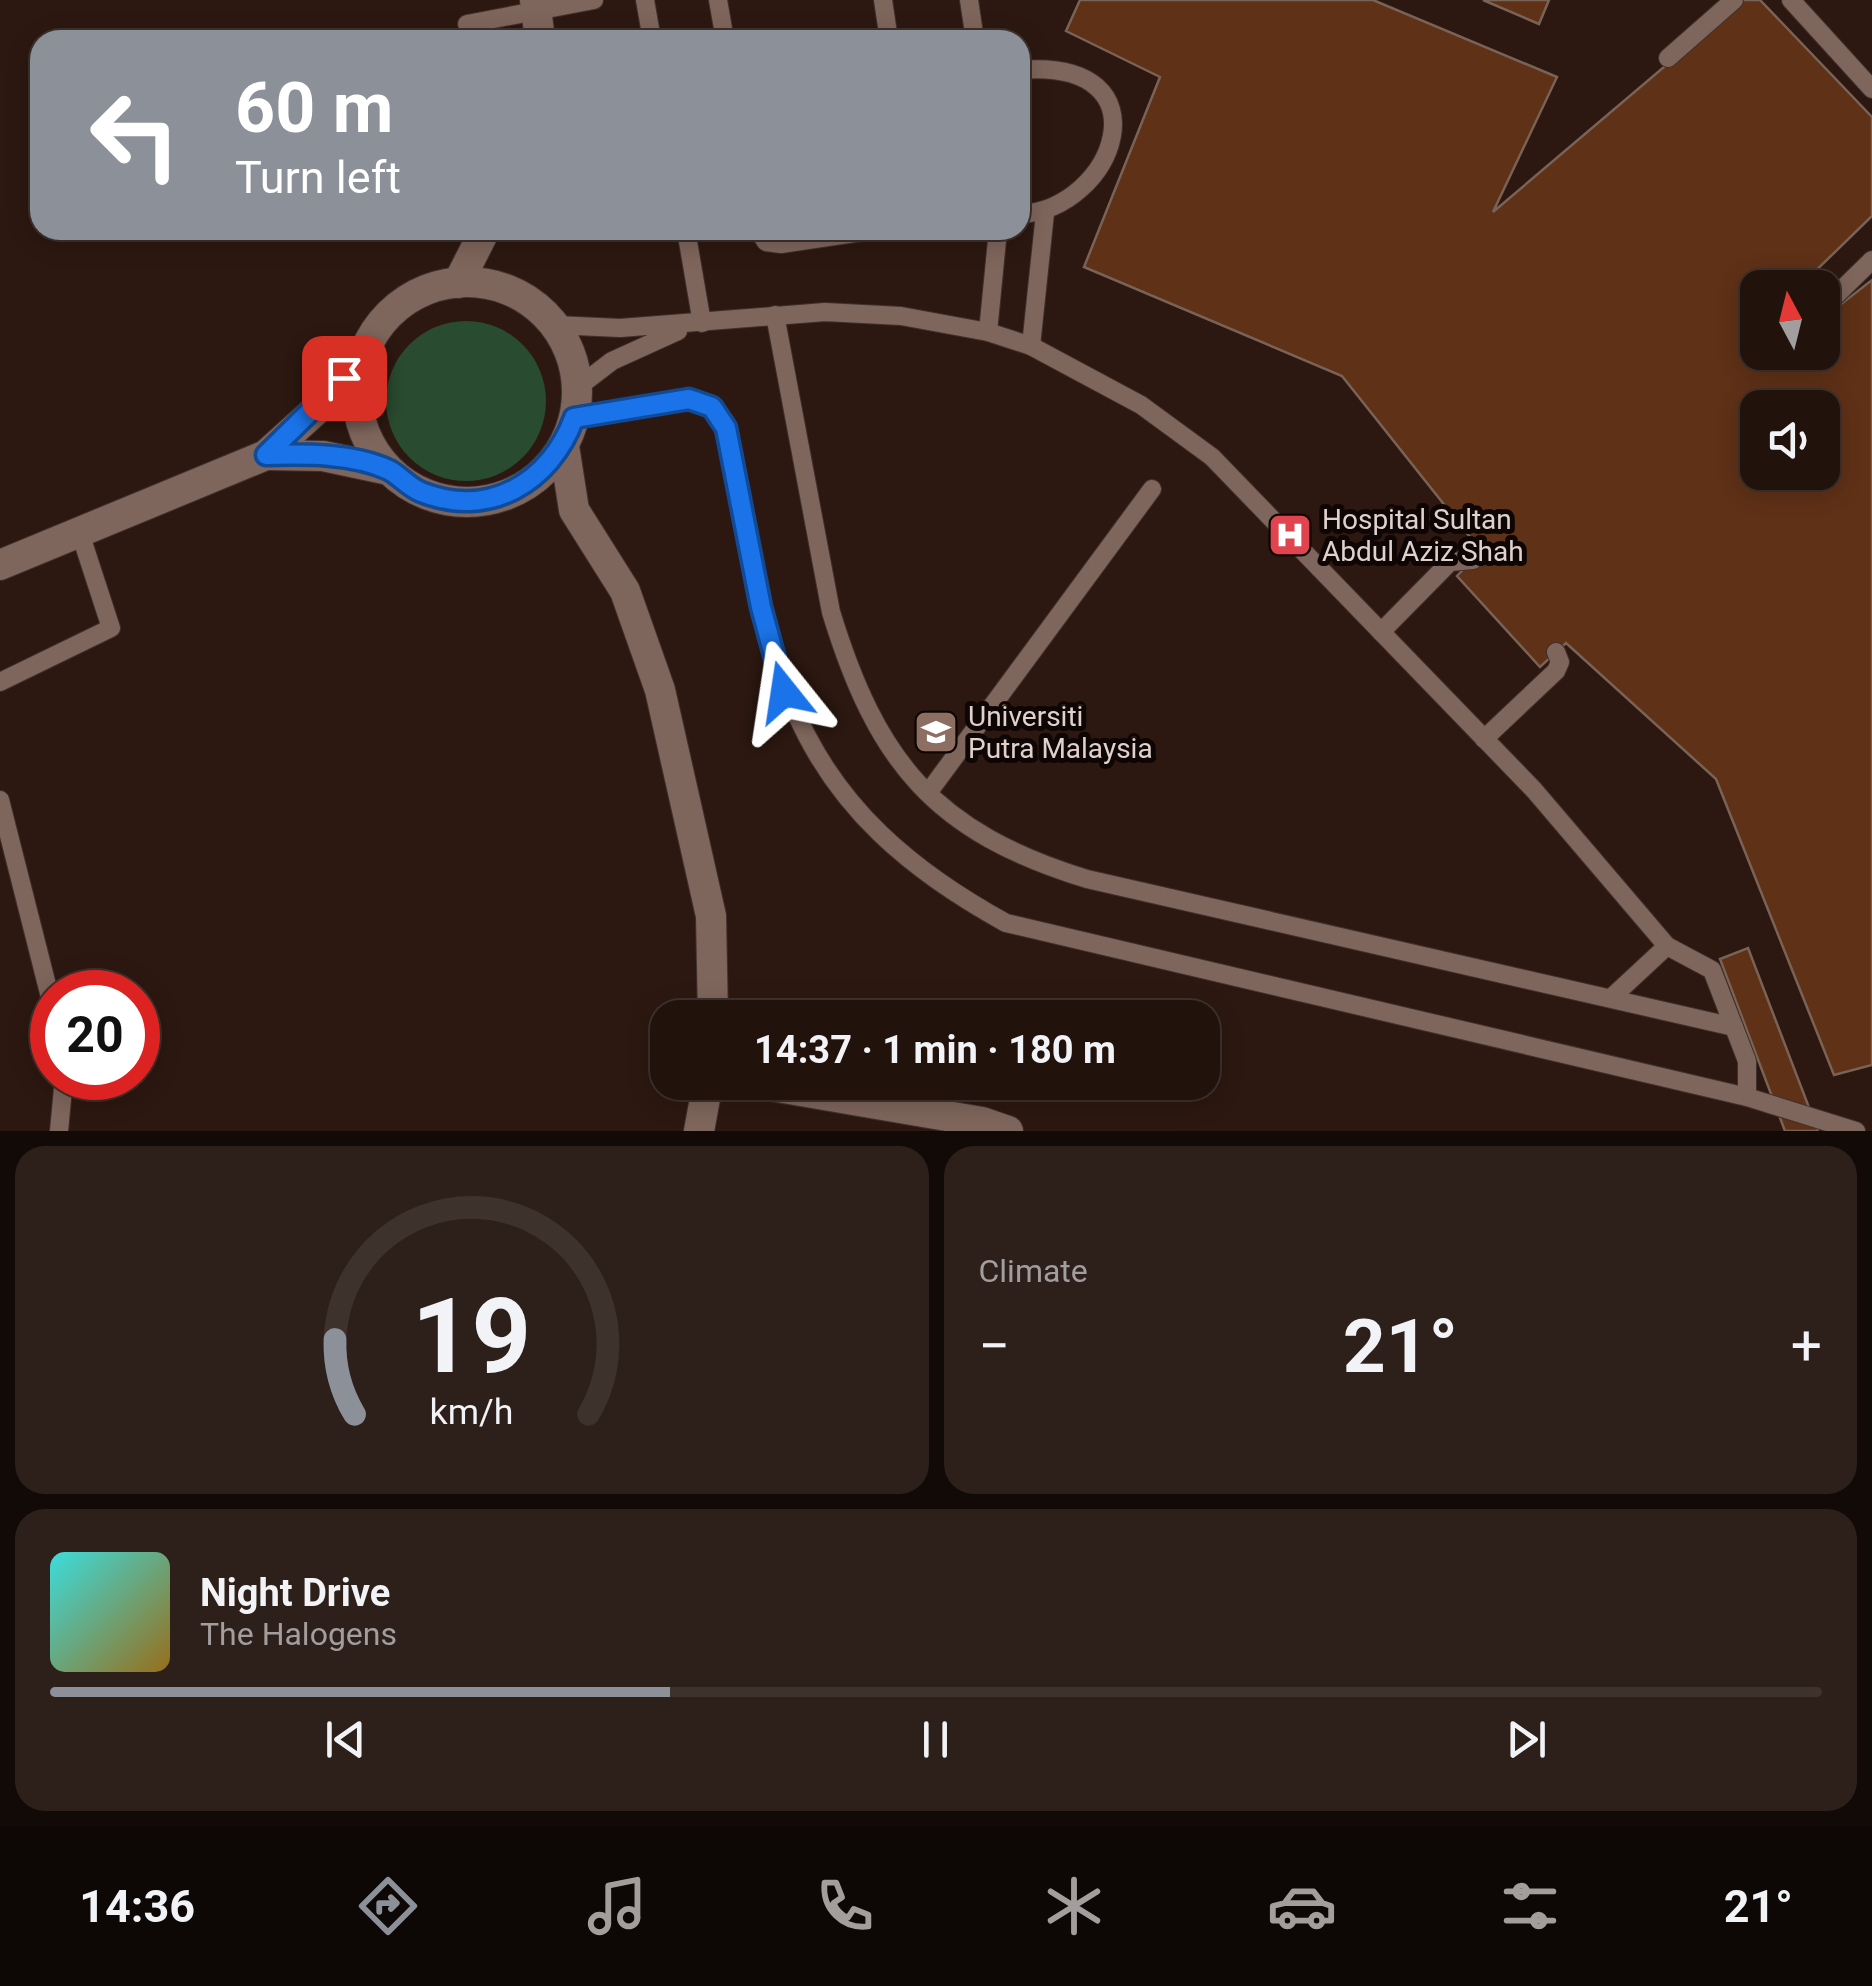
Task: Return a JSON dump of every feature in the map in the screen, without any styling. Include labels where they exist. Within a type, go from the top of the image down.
[{"type":"street","points":[[458,283],[480,240]]},
{"type":"street","points":[[487,240],[495,286]]},
{"type":"street","points":[[0,564],[266,455],[344,378],[392,311],[422,292],[458,283],[495,286],[528,300],[555,325],[572,357],[578,387],[569,432],[574,510],[625,591],[660,690],[711,916],[713,1000]]},
{"type":"street","points":[[370,340],[358,374],[357,411],[368,443],[389,470],[416,490],[450,501],[484,501],[516,491],[545,470],[569,432]]},
{"type":"street","points":[[266,455],[324,456],[389,470]]},
{"type":"street","points":[[516,491],[545,496],[574,510]]},
{"type":"street","points":[[699,1131],[705,1100]]},
{"type":"street","points":[[853,1100],[982,1122],[1008,1131]]},
{"type":"lane","points":[[468,24],[537,17],[594,0]]},
{"type":"lane","points":[[644,0],[650,30]]},
{"type":"lane","points":[[718,0],[723,30]]},
{"type":"lane","points":[[884,0],[888,30]]},
{"type":"lane","points":[[969,0],[974,30]]},
{"type":"lane","points":[[1668,58],[1734,0]]},
{"type":"lane","points":[[1792,0],[1872,89]]},
{"type":"lane","points":[[1030,70],[1074,72],[1099,86],[1112,101],[1114,121],[1092,176],[1079,191],[1045,213],[1030,214]]},
{"type":"lane","points":[[1031,346],[1045,213]]},
{"type":"lane","points":[[688,240],[702,322]]},
{"type":"lane","points":[[765,240],[781,244],[808,240]]},
{"type":"lane","points":[[988,332],[997,240]]},
{"type":"lane","points":[[1840,291],[1872,260]]},
{"type":"lane","points":[[775,315],[831,612],[860,698],[883,740],[928,793],[988,841],[1057,870],[1734,1027]]},
{"type":"lane","points":[[555,325],[620,328],[775,315],[901,316],[988,332],[1031,346],[1141,405],[1212,457],[1484,739],[1667,946],[1712,970],[1746,1061],[1746,1096]]},
{"type":"lane","points":[[578,387],[648,341],[702,322]]},
{"type":"lane","points":[[569,432],[689,399],[712,407],[726,428],[761,607],[784,692],[821,766],[860,816],[950,893],[1006,924],[1746,1096],[1856,1131]]},
{"type":"lane","points":[[928,793],[1152,489]]},
{"type":"lane","points":[[0,682],[111,628],[80,533]]},
{"type":"lane","points":[[1381,632],[1450,562],[1472,560]]},
{"type":"lane","points":[[1484,739],[1556,671],[1560,662],[1556,652]]},
{"type":"lane","points":[[0,800],[43,970]]},
{"type":"lane","points":[[1611,998],[1667,946]]},
{"type":"lane","points":[[59,1131],[62,1100]]},
{"type":"lane","points":[[1866,1131],[1872,1125]]},
{"type":"green space","points":[[466,321],[497,327],[523,344],[540,370],[546,401],[540,432],[523,458],[497,475],[466,481],[435,475],[409,458],[392,432],[386,401],[392,370],[409,344],[435,327]]},
{"type":"building","points":[[1080,0],[1373,0],[1557,77],[1493,212],[1743,0],[1760,0],[1872,117],[1872,216],[1816,270],[1740,270],[1740,370],[1840,370],[1840,305],[1872,280],[1872,1065],[1834,1075],[1716,779],[1566,643],[1540,667],[1457,576],[1481,551],[1342,376],[1084,267],[1160,77],[1066,31]]},
{"type":"building","points":[[1483,0],[1549,0],[1539,24]]},
{"type":"building","points":[[1748,948],[1818,1131],[1785,1131],[1720,959]]},
{"type":"place","name":"Hospital Sultan Abdul Aziz Shah","points":[[1290,535]]},
{"type":"place","name":"Universiti Putra Malaysia","points":[[936,732]]},
{"type":"route","points":[[344,378],[316,410],[266,455],[351,460],[389,470],[416,490],[450,501],[484,501],[516,491],[545,470],[564,446],[574,418],[689,399],[712,407],[726,428],[761,607],[784,692]]}]
